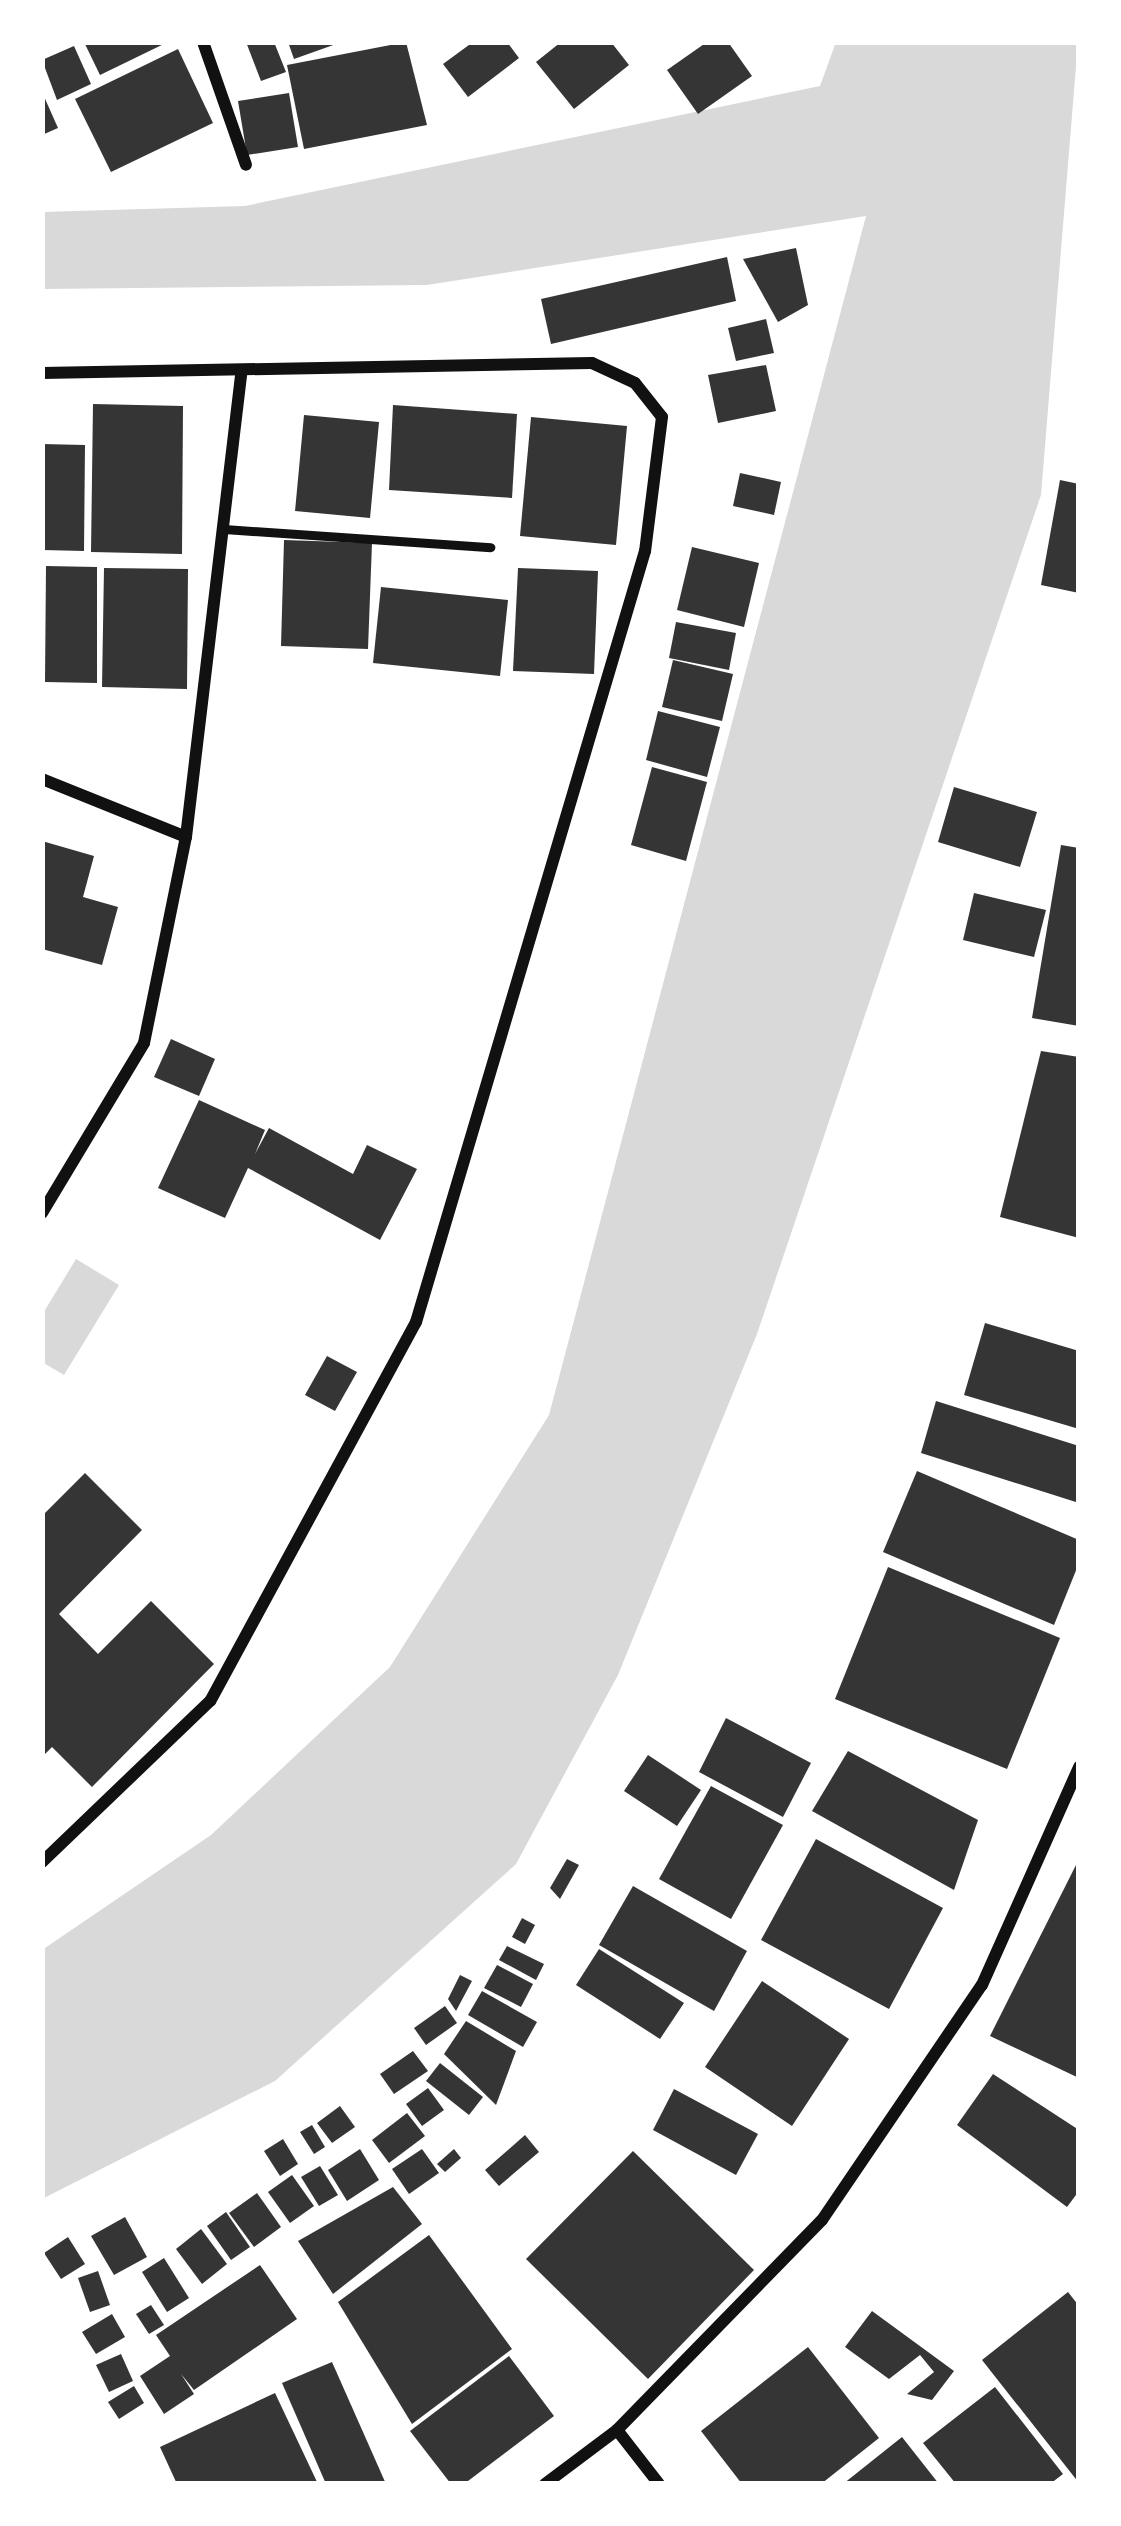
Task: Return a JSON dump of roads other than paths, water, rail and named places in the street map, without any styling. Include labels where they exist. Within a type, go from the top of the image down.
[{"type":"street","points":[[203,42],[246,165]]},
{"type":"street","points":[[42,373],[607,367],[650,394],[662,417],[645,550],[416,1322],[210,1701],[42,1862]]},
{"type":"street","points":[[42,1213],[144,1043],[186,837],[242,370]]},
{"type":"street","points":[[42,779],[186,837]]},
{"type":"street","points":[[545,2484],[617,2430],[822,2220],[982,1985],[1079,1767]]},
{"type":"street","points":[[617,2430],[659,2484]]},
{"type":"lane","points":[[224,530],[490,547]]}]
